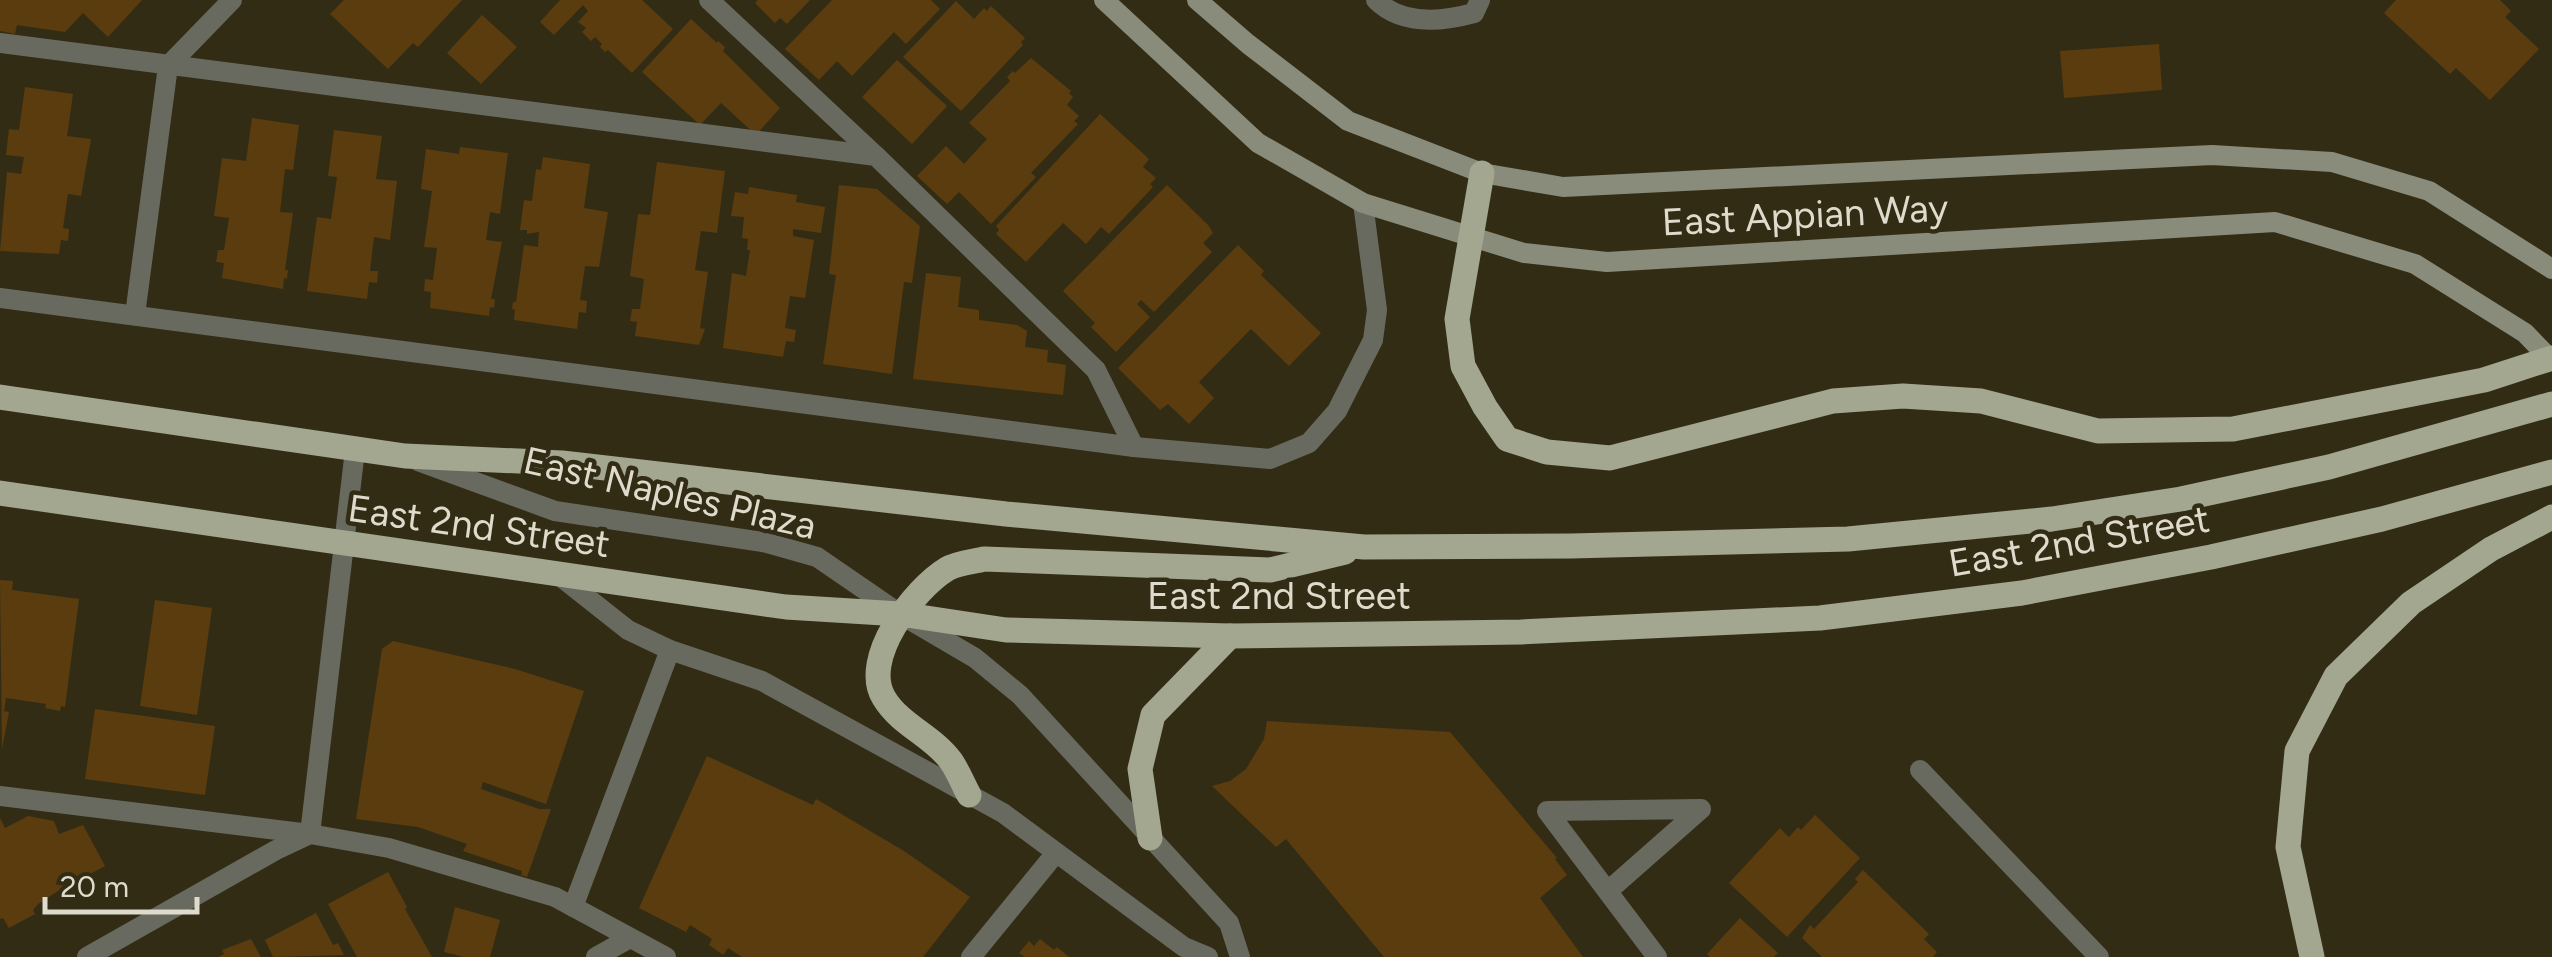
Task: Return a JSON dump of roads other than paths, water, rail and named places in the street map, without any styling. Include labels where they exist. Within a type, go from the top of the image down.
[{"type":"main road","name":"East Appian Way","points":[[1104,0],[1258,143],[1363,203],[1524,253],[1607,262],[2275,222],[2415,264],[2524,334],[2552,360]]},
{"type":"main road","name":"East Appian Way","points":[[1196,0],[1348,121],[1482,174],[1563,187],[2212,155],[2332,162],[2430,191],[2552,269]]},
{"type":"main road","points":[[1482,174],[1457,319],[1462,366],[1508,440],[1547,452],[1610,458],[1833,401],[1904,396],[1981,401],[2098,431],[2233,430],[2484,380],[2552,360]]},
{"type":"main road","name":"East 2nd Street","points":[[0,397],[405,456],[562,463],[1006,514],[1364,547],[1848,539],[2052,519],[2181,498],[2329,467],[2552,404]]},
{"type":"main road","name":"East 2nd Street","points":[[0,493],[786,607],[900,614],[1006,630],[1230,636],[1521,632],[1747,622],[1820,618],[2022,593],[2276,544],[2552,472]]},
{"type":"main road","points":[[2312,957],[2288,847],[2297,752],[2336,676],[2411,603],[2479,556],[2552,517]]},
{"type":"main road","points":[[969,795],[950,759],[896,714],[882,696],[878,683],[884,644],[900,614],[946,570],[984,559],[1270,570],[1364,547]]},
{"type":"main road","points":[[1150,838],[1140,770],[1153,715],[1230,636]]},
{"type":"street","points":[[135,315],[168,66],[232,0]]},
{"type":"street","points":[[708,0],[876,156],[1096,370],[1134,447]]},
{"type":"street","points":[[1376,0],[1384,8],[1418,21],[1449,20],[1474,13],[1480,0]]},
{"type":"street","points":[[0,43],[876,156]]},
{"type":"street","points":[[0,298],[1134,447],[1270,458],[1309,443],[1337,411],[1373,340],[1377,310],[1363,203]]},
{"type":"street","points":[[310,834],[355,450]]},
{"type":"street","name":"East Naples Plaza","points":[[405,456],[556,511],[764,542],[817,557],[900,614],[975,658],[1020,695],[1229,923],[1240,957]]},
{"type":"street","points":[[561,577],[628,630],[670,650],[762,681],[1002,813],[1184,947],[1208,957]]},
{"type":"street","points":[[573,907],[670,650]]},
{"type":"street","points":[[1920,770],[2098,957]]},
{"type":"street","points":[[0,796],[310,834],[389,848],[556,897],[666,957]]},
{"type":"street","points":[[1608,891],[1701,809],[1547,811],[1657,957]]},
{"type":"street","points":[[87,957],[310,834]]},
{"type":"street","points":[[971,957],[1055,854]]},
{"type":"street","points":[[596,957],[630,938]]}]
